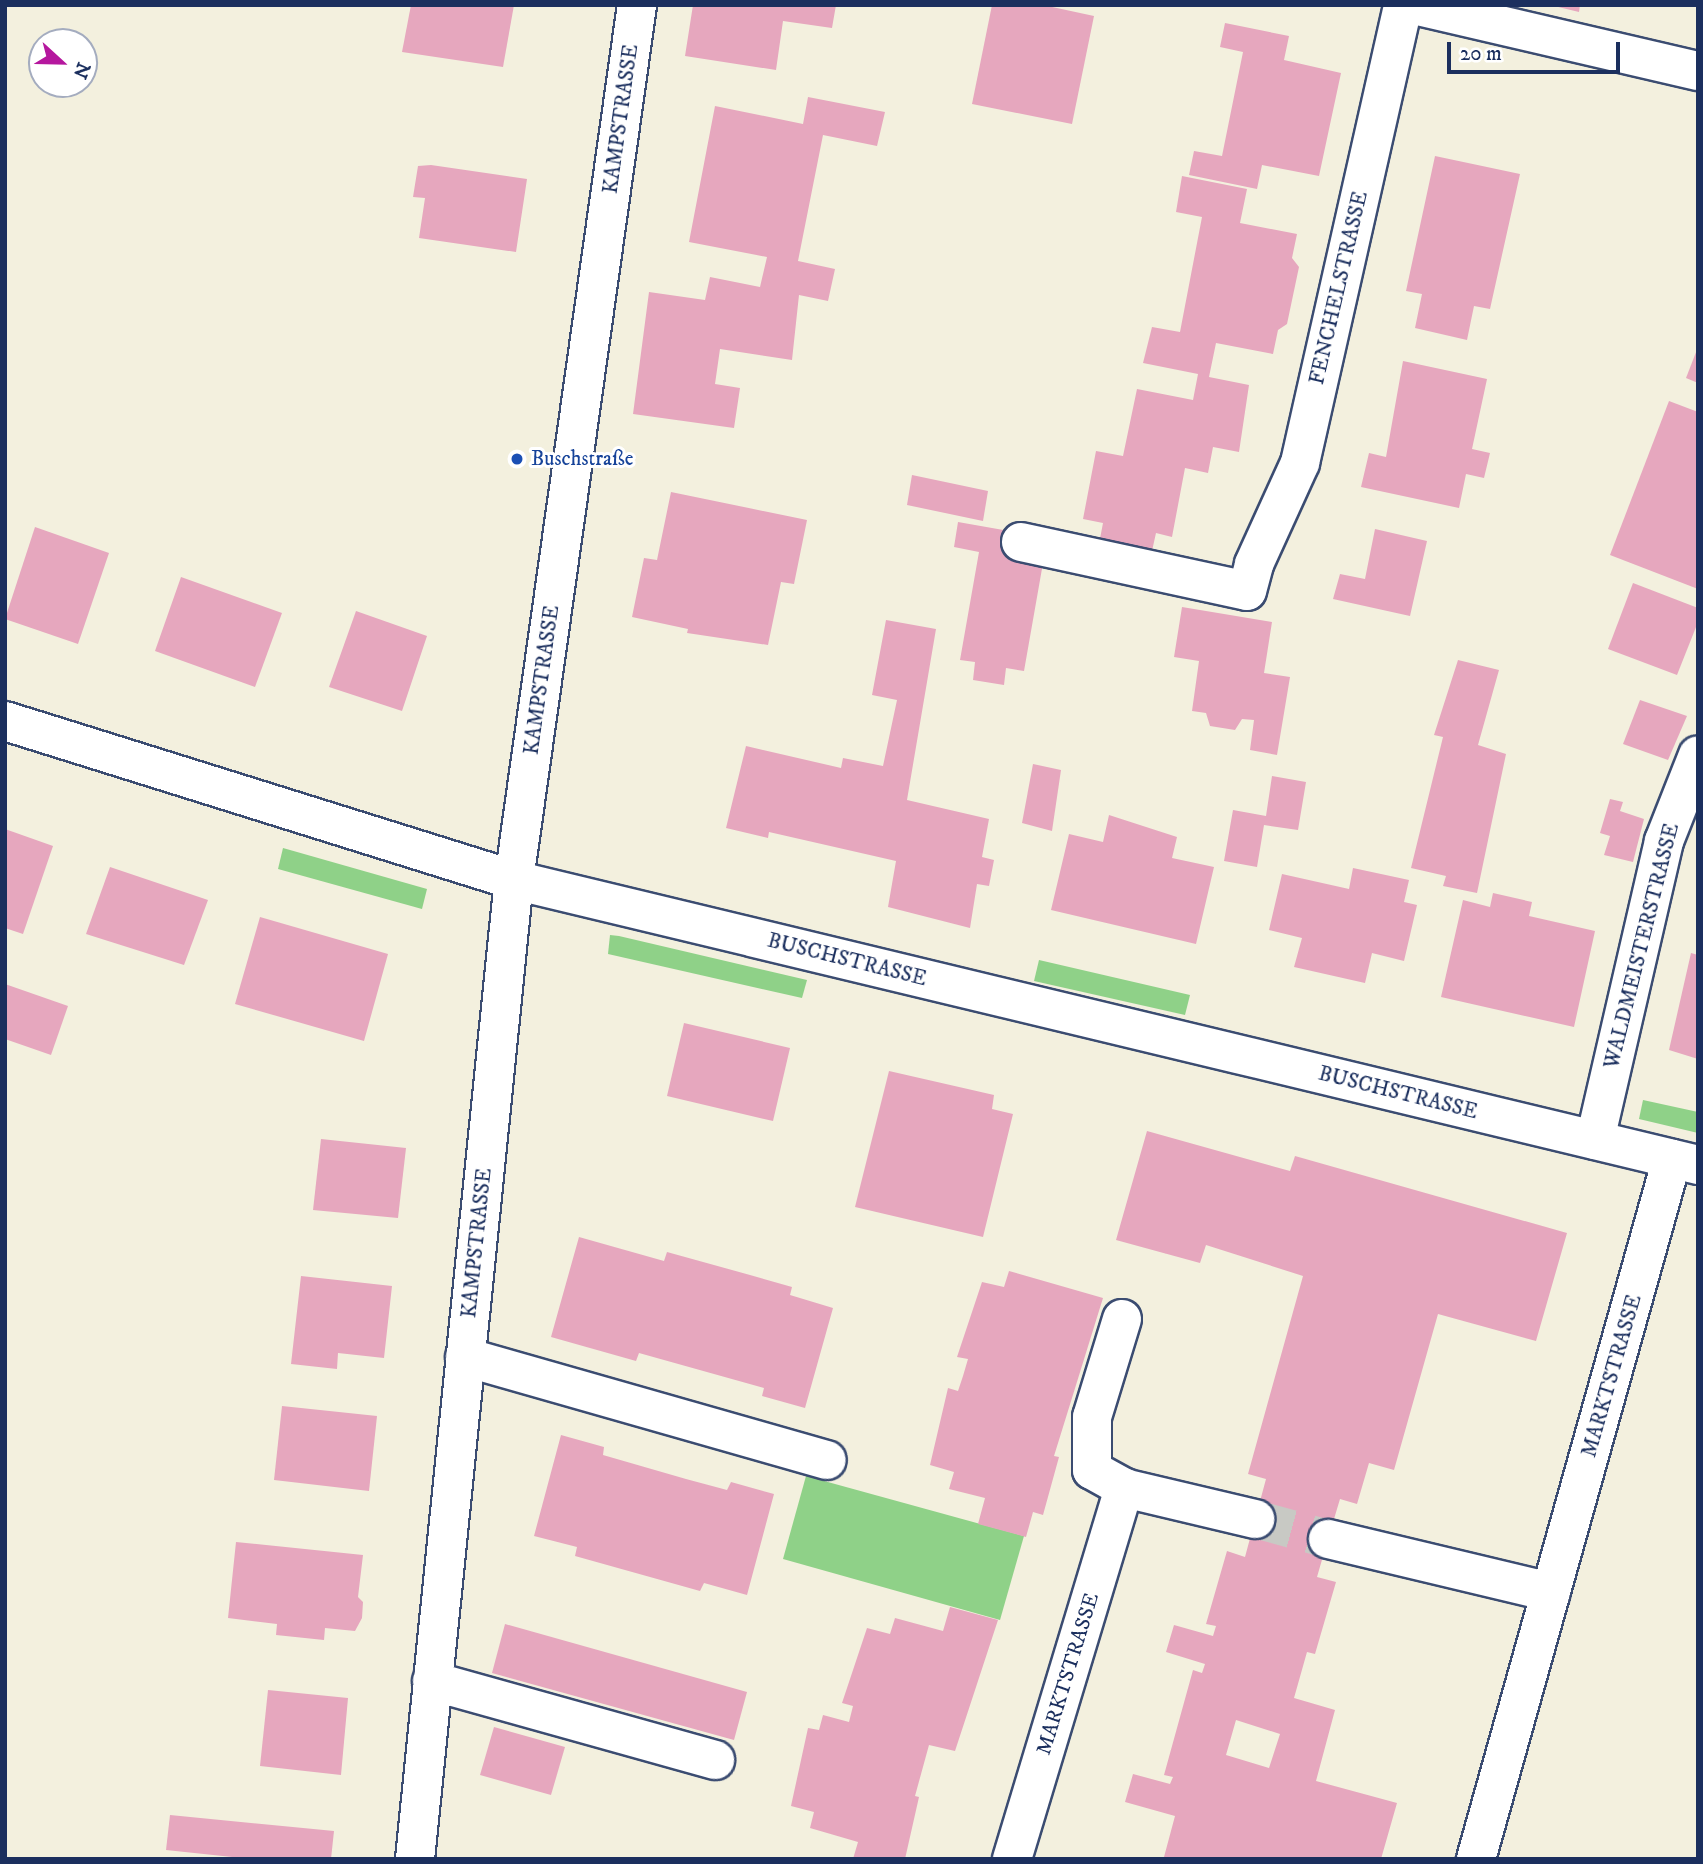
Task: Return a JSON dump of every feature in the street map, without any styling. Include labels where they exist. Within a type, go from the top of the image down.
[{"type":"street","name":"KAMPSTRASSE","points":[[415,1859],[514,880],[637,5]]},
{"type":"street","name":"FENCHELSTRASSE","points":[[1021,542],[1247,591],[1254,564],[1300,463],[1403,5]]},
{"type":"street","points":[[1414,5],[1698,71]]},
{"type":"street","name":"BUSCHSTRASSE","points":[[5,721],[514,880],[1685,1162]]},
{"type":"street","name":"WALDMEISTERSTRASSE","points":[[1595,1140],[1664,841],[1698,755]]},
{"type":"street","name":"MARKTSTRASSE","points":[[1476,1859],[1551,1592],[1685,1162]]},
{"type":"street","points":[[1122,1319],[1092,1417],[1092,1470],[1124,1488],[1255,1519]]},
{"type":"street","points":[[465,1357],[827,1460]]},
{"type":"street","name":"MARKTSTRASSE","points":[[1012,1859],[1124,1488]]},
{"type":"street","points":[[1328,1539],[1551,1592]]},
{"type":"street","points":[[432,1681],[715,1760]]},
{"type":"green space","points":[[283,848],[427,889],[422,909],[278,869]]},
{"type":"green space","points":[[610,935],[807,980],[802,998],[608,954]]},
{"type":"green space","points":[[1039,960],[1190,995],[1185,1015],[1034,981]]},
{"type":"green space","points":[[1643,1100],[1698,1112],[1698,1133],[1639,1119]]},
{"type":"green space","points":[[806,1476],[1024,1536],[1000,1620],[783,1559]]},
{"type":"building","points":[[411,5],[514,5],[503,67],[402,52]]},
{"type":"building","points":[[693,5],[836,5],[832,28],[783,21],[776,70],[685,56]]},
{"type":"building","points":[[992,5],[1043,5],[1094,16],[1072,124],[972,104]]},
{"type":"building","points":[[1550,5],[1580,5],[1579,12]]},
{"type":"building","points":[[1225,23],[1289,36],[1284,60],[1341,73],[1319,176],[1262,165],[1257,189],[1189,175],[1194,151],[1222,156],[1243,52],[1220,47]]},
{"type":"building","points":[[808,97],[885,112],[877,146],[823,135],[798,261],[835,269],[828,301],[799,295],[792,360],[720,349],[715,384],[740,388],[734,428],[633,414],[649,292],[705,300],[710,277],[760,287],[767,257],[689,242],[715,106],[803,124]]},
{"type":"building","points":[[1435,156],[1520,174],[1490,309],[1474,306],[1467,340],[1415,328],[1422,294],[1406,291]]},
{"type":"building","points":[[431,165],[527,179],[516,252],[419,238],[425,198],[413,197],[418,166]]},
{"type":"building","points":[[1182,176],[1247,189],[1240,223],[1297,234],[1292,258],[1299,267],[1287,324],[1278,330],[1273,354],[1216,343],[1209,377],[1249,385],[1239,452],[1213,447],[1208,473],[1185,468],[1172,537],[1156,533],[1150,560],[1098,549],[1103,523],[1083,519],[1096,451],[1123,456],[1137,389],[1193,400],[1198,374],[1143,363],[1152,327],[1180,332],[1202,217],[1176,212]]},
{"type":"building","points":[[1698,347],[1698,383],[1686,378]]},
{"type":"building","points":[[1403,361],[1487,379],[1472,449],[1490,453],[1484,478],[1466,474],[1459,508],[1361,487],[1369,453],[1386,457]]},
{"type":"building","points":[[1669,401],[1698,412],[1698,589],[1610,555]]},
{"type":"building","points":[[912,475],[988,491],[983,521],[907,505]]},
{"type":"building","points":[[671,492],[807,520],[794,584],[781,582],[768,645],[687,633],[688,629],[632,617],[644,558],[657,560]]},
{"type":"building","points":[[958,522],[1009,531],[1005,557],[1043,563],[1024,671],[1006,668],[1004,685],[973,680],[975,662],[960,660],[979,552],[954,547]]},
{"type":"building","points":[[35,527],[109,553],[78,644],[5,619]]},
{"type":"building","points":[[1375,529],[1427,541],[1410,616],[1333,599],[1340,574],[1365,579]]},
{"type":"building","points":[[181,577],[282,613],[255,687],[155,651]]},
{"type":"building","points":[[1633,583],[1698,608],[1698,622],[1677,675],[1608,649]]},
{"type":"building","points":[[1182,607],[1272,622],[1264,673],[1290,677],[1277,755],[1250,750],[1254,720],[1242,719],[1235,730],[1210,726],[1206,713],[1192,711],[1199,661],[1174,657]]},
{"type":"building","points":[[356,611],[427,636],[402,711],[329,687]]},
{"type":"building","points":[[886,620],[936,629],[907,800],[989,819],[982,857],[994,860],[989,886],[977,884],[970,928],[888,907],[896,861],[769,832],[768,838],[726,828],[746,746],[841,768],[843,758],[883,766],[897,700],[872,695]]},
{"type":"building","points":[[1458,660],[1499,670],[1478,745],[1506,754],[1477,893],[1443,886],[1446,876],[1411,868],[1443,737],[1434,735]]},
{"type":"building","points":[[1640,700],[1687,716],[1668,760],[1623,744]]},
{"type":"building","points":[[1033,764],[1061,770],[1052,831],[1022,823]]},
{"type":"building","points":[[1272,776],[1306,782],[1298,830],[1264,825],[1257,867],[1224,861],[1233,810],[1266,816]]},
{"type":"building","points":[[1610,799],[1623,802],[1620,811],[1644,819],[1633,862],[1604,855],[1610,836],[1600,833]]},
{"type":"building","points":[[1109,815],[1177,837],[1172,858],[1214,867],[1196,944],[1051,910],[1069,834],[1103,842]]},
{"type":"building","points":[[5,829],[53,846],[23,934],[5,928]]},
{"type":"building","points":[[110,867],[208,900],[184,965],[86,934]]},
{"type":"building","points":[[1353,868],[1409,880],[1404,902],[1417,905],[1404,961],[1372,953],[1365,983],[1294,967],[1302,938],[1269,930],[1282,874],[1349,889]]},
{"type":"building","points":[[1493,893],[1532,902],[1529,916],[1595,931],[1574,1027],[1441,997],[1463,900],[1490,907]]},
{"type":"building","points":[[260,917],[388,954],[364,1041],[235,1004]]},
{"type":"building","points":[[1691,953],[1698,955],[1698,1059],[1669,1050]]},
{"type":"building","points":[[5,984],[68,1006],[51,1055],[5,1039]]},
{"type":"building","points":[[684,1023],[790,1048],[773,1121],[667,1096]]},
{"type":"building","points":[[889,1071],[994,1095],[992,1109],[1013,1114],[983,1237],[855,1207]]},
{"type":"building","points":[[1147,1131],[1290,1171],[1295,1156],[1567,1233],[1536,1341],[1438,1314],[1394,1470],[1369,1463],[1357,1504],[1340,1499],[1328,1539],[1317,1577],[1336,1582],[1315,1654],[1307,1652],[1294,1698],[1335,1710],[1316,1781],[1397,1803],[1381,1859],[1171,1859],[1164,1857],[1175,1816],[1125,1802],[1133,1774],[1170,1784],[1173,1777],[1164,1775],[1193,1670],[1202,1673],[1205,1664],[1166,1652],[1174,1625],[1213,1636],[1216,1626],[1206,1624],[1227,1551],[1245,1557],[1266,1479],[1248,1474],[1303,1276],[1206,1245],[1200,1263],[1116,1240]],"holes":[[[1236,1720],[1280,1734],[1269,1768],[1226,1755]]]},
{"type":"building","points":[[321,1139],[406,1148],[398,1218],[313,1210]]},
{"type":"building","points":[[579,1237],[664,1261],[667,1252],[750,1275],[792,1287],[790,1295],[833,1308],[805,1408],[762,1396],[764,1388],[639,1353],[636,1361],[551,1337]]},
{"type":"building","points":[[1009,1271],[1103,1298],[1054,1456],[1059,1457],[1043,1515],[1033,1512],[1026,1537],[978,1524],[985,1498],[949,1489],[954,1472],[930,1465],[948,1388],[958,1391],[968,1359],[957,1357],[982,1282],[1004,1287]]},
{"type":"building","points":[[301,1276],[392,1286],[384,1358],[338,1353],[337,1369],[291,1364]]},
{"type":"building","points":[[282,1406],[377,1416],[369,1491],[274,1480]]},
{"type":"building","points":[[561,1435],[604,1447],[603,1455],[686,1479],[727,1490],[731,1482],[774,1494],[747,1595],[704,1583],[700,1591],[575,1556],[577,1547],[534,1536]]},
{"type":"building","points":[[236,1542],[363,1555],[358,1597],[363,1602],[362,1618],[355,1631],[325,1628],[324,1640],[276,1635],[277,1624],[228,1618]]},
{"type":"building","points":[[950,1607],[998,1620],[955,1751],[929,1745],[915,1796],[919,1797],[905,1859],[853,1859],[858,1842],[810,1828],[814,1812],[791,1806],[808,1728],[819,1730],[823,1715],[849,1722],[853,1706],[842,1703],[867,1628],[890,1634],[895,1618],[943,1631]]},
{"type":"building","points":[[505,1624],[747,1692],[734,1740],[492,1673]]},
{"type":"building","points":[[268,1690],[348,1698],[341,1775],[260,1766]]},
{"type":"building","points":[[494,1727],[565,1747],[551,1795],[480,1775]]},
{"type":"building","points":[[170,1815],[334,1831],[331,1859],[251,1859],[166,1850]]},
{"type":"tunnel","points":[[1255,1519],[1328,1539]]},
{"type":"place","name":"Buschstraße","points":[[517,459]]}]
